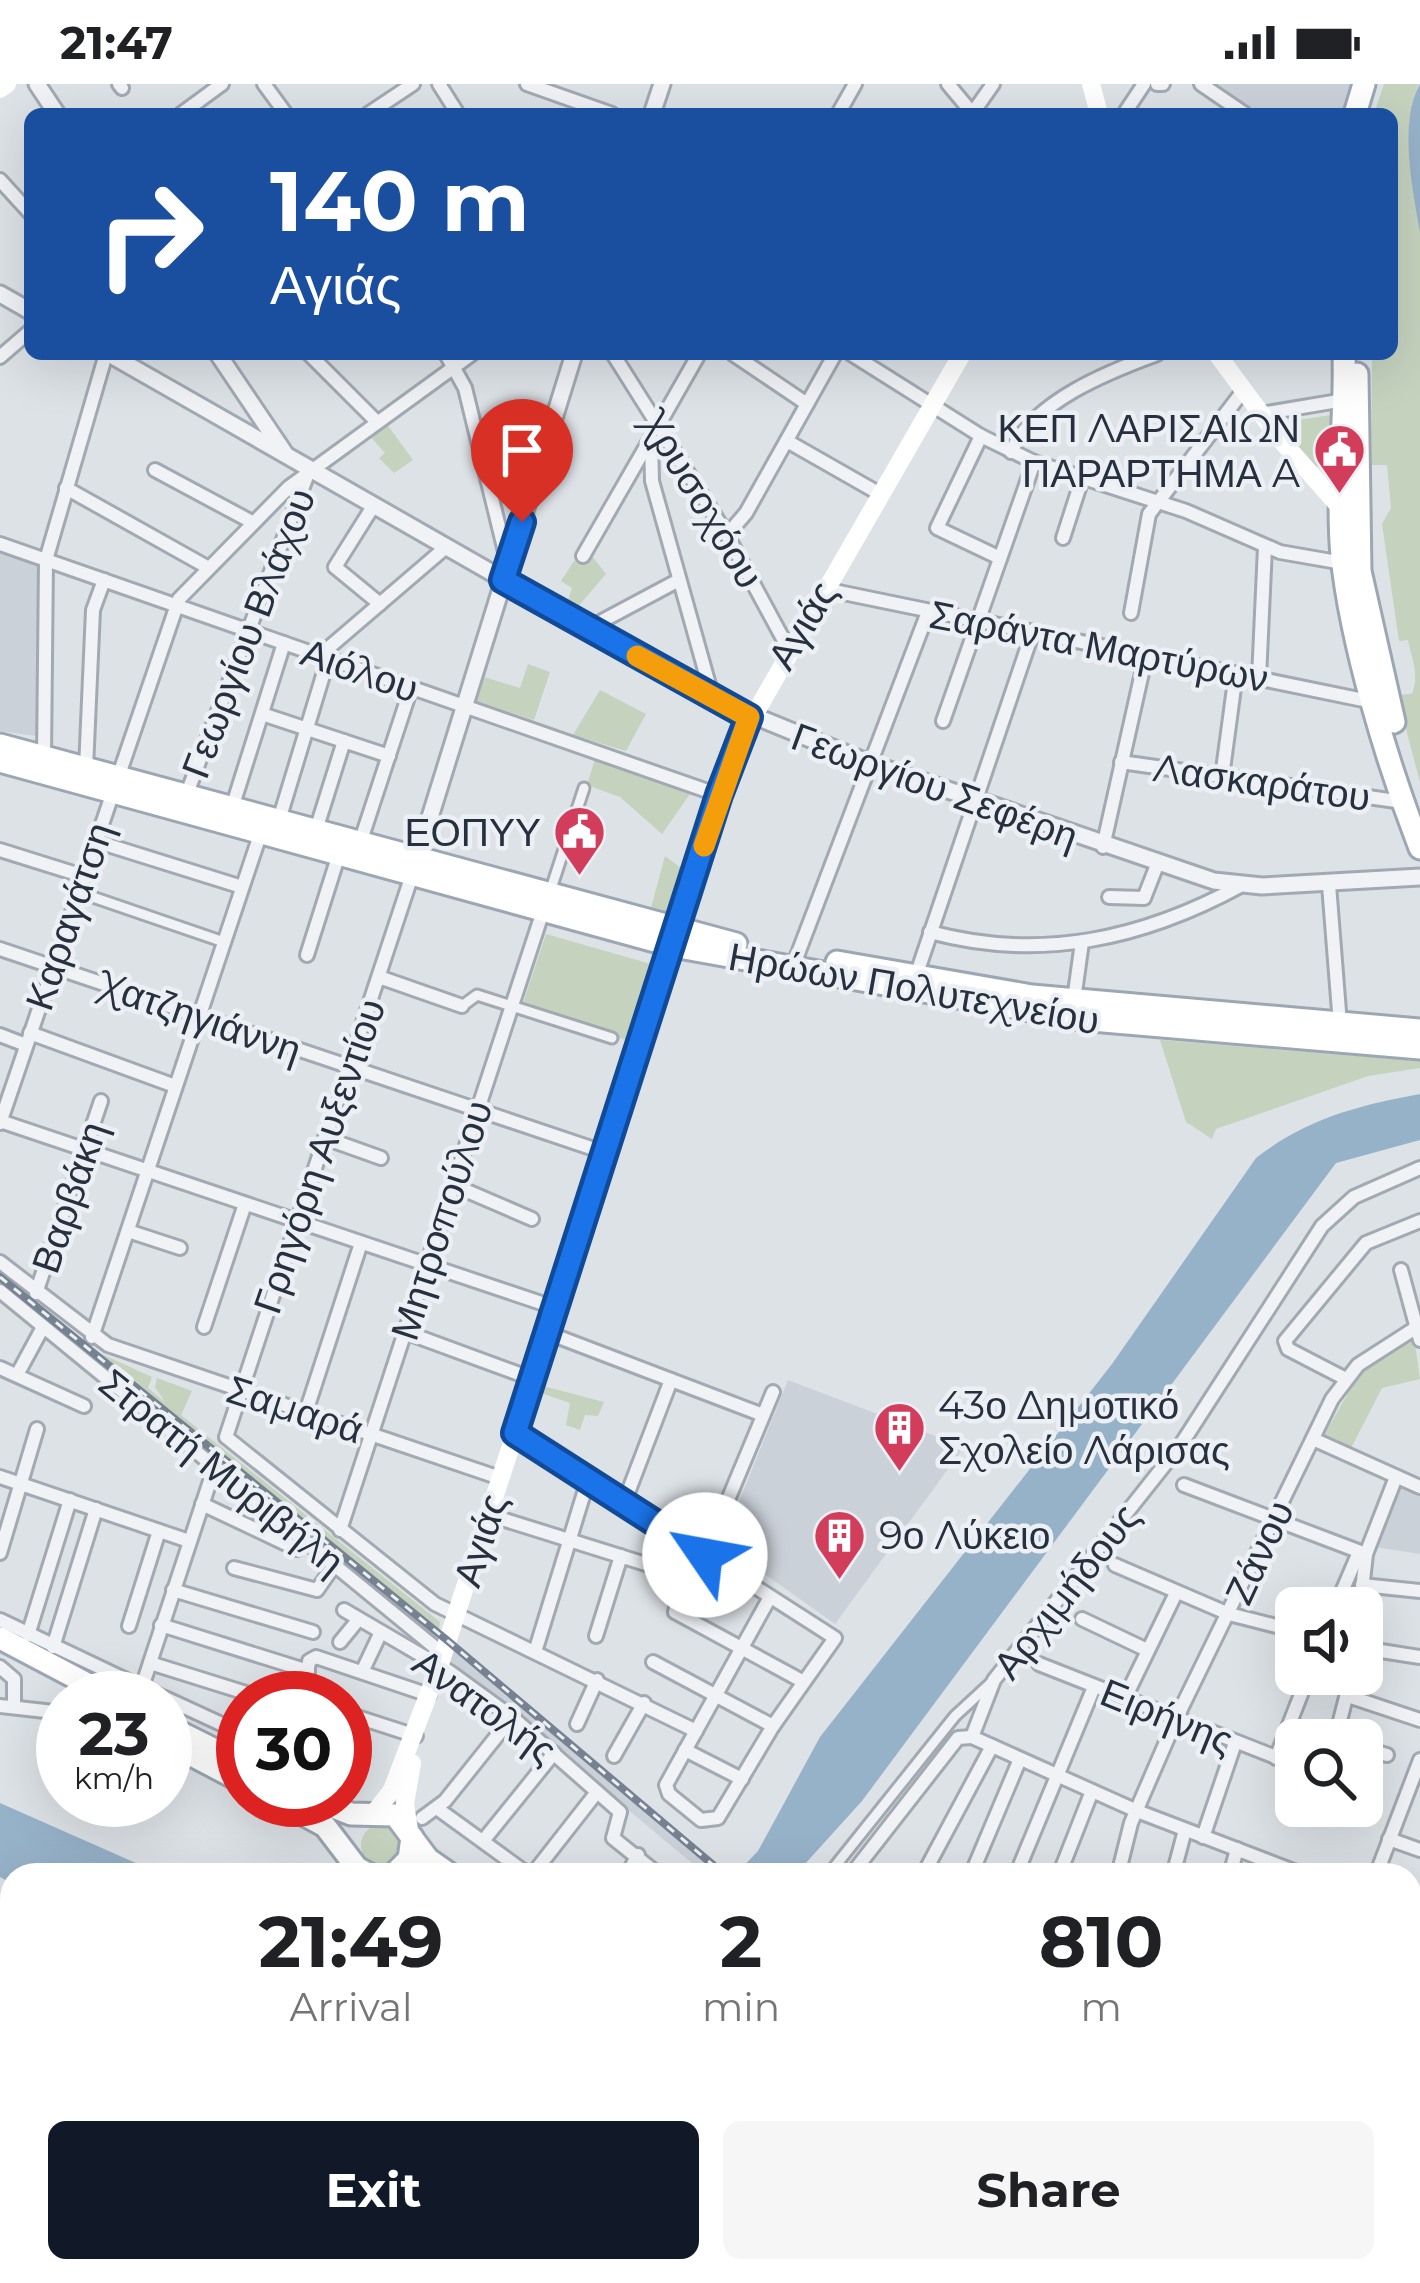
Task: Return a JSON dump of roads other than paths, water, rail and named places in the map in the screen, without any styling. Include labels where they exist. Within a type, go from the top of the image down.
[{"type":"main road","name":"Αγιάς","points":[[372,1813],[392,1790],[416,1736],[719,795],[749,717],[958,360]]},
{"type":"main road","points":[[1221,360],[1261,414],[1359,526]]},
{"type":"main road","points":[[1344,360],[1343,562],[1374,703],[1412,802]]},
{"type":"main road","points":[[1356,360],[1359,526],[1372,636],[1420,848]]},
{"type":"main road","name":"Ηρώων Πολυτεχνείου","points":[[0,745],[86,768],[114,784],[270,826],[316,830],[360,842],[414,867]]},
{"type":"main road","name":"Ηρώων Πολυτεχνείου","points":[[0,761],[232,808],[339,854],[414,867],[676,938],[1080,1019],[1420,1048]]},
{"type":"main road","name":"Ηρώων Πολυτεχνείου","points":[[676,938],[1074,1000],[1420,1030]]},
{"type":"main road","points":[[0,1638],[63,1671]]},
{"type":"main road","points":[[0,1653],[36,1672]]},
{"type":"main road","name":"Αγιάς","points":[[415,1828],[405,1804],[416,1736]]},
{"type":"main road","points":[[372,1814],[395,1815],[415,1828],[440,1863]]},
{"type":"main road","points":[[326,1827],[351,1862]]},
{"type":"main road","points":[[351,1862],[355,1827]]},
{"type":"main road","points":[[406,1863],[415,1828]]},
{"type":"street","points":[[189,108],[222,84]]},
{"type":"street","points":[[377,108],[413,84]]},
{"type":"street","points":[[527,84],[595,108]]},
{"type":"street","points":[[948,84],[967,108]]},
{"type":"street","points":[[1143,86],[1160,84]]},
{"type":"street","points":[[1201,84],[1236,108]]},
{"type":"street","points":[[0,180],[24,207]]},
{"type":"street","points":[[0,357],[24,336]]},
{"type":"street","points":[[44,757],[46,560],[105,360]]},
{"type":"street","name":"Γεωργίου Σεφέρη","points":[[118,360],[445,548],[506,572],[589,628],[749,717],[1103,848],[1242,886],[1420,877]]},
{"type":"street","points":[[227,360],[286,455]]},
{"type":"street","points":[[315,360],[377,422]]},
{"type":"street","points":[[450,360],[465,388],[506,572]]},
{"type":"street","name":"Καραγάτση","points":[[0,1122],[176,606],[251,522],[310,470],[464,360]]},
{"type":"street","name":"Γρηγόρη Αυξεντίου","points":[[340,1530],[226,1437],[466,707],[572,360]]},
{"type":"street","name":"Χρυσοχόου","points":[[617,360],[727,535],[788,648]]},
{"type":"street","points":[[583,556],[696,360]]},
{"type":"street","points":[[742,360],[807,404]]},
{"type":"street","points":[[727,535],[746,513],[832,360]]},
{"type":"street","points":[[861,360],[981,436],[1034,462],[1158,503],[1264,547],[1343,562]]},
{"type":"street","points":[[1112,360],[1116,370]]},
{"type":"street","points":[[1011,452],[1035,418],[1142,360]]},
{"type":"street","points":[[1130,613],[1144,532],[1158,503],[1244,391]]},
{"type":"street","points":[[1261,414],[1344,400]]},
{"type":"street","points":[[981,436],[937,528],[1000,558]]},
{"type":"street","points":[[651,438],[652,481],[712,699]]},
{"type":"street","points":[[787,441],[880,494]]},
{"type":"street","points":[[944,721],[1034,462]]},
{"type":"street","points":[[155,470],[251,522]]},
{"type":"street","name":"Γεωργίου Βλάχου","points":[[186,796],[310,470]]},
{"type":"street","points":[[1063,538],[1082,479]]},
{"type":"street","points":[[66,488],[207,567]]},
{"type":"street","points":[[372,508],[335,567],[380,604]]},
{"type":"street","name":"Αιόλου","points":[[0,544],[719,795]]},
{"type":"street","points":[[1259,678],[1264,547]]},
{"type":"street","points":[[92,1336],[242,887],[307,729],[324,657],[445,548]]},
{"type":"street","points":[[86,768],[93,610],[104,580]]},
{"type":"street","points":[[589,628],[679,580]]},
{"type":"street","name":"Σαράντα Μαρτύρων","points":[[824,589],[1374,703]]},
{"type":"street","points":[[797,956],[928,612]]},
{"type":"street","points":[[916,976],[1033,631]]},
{"type":"street","points":[[232,808],[284,644]]},
{"type":"street","points":[[1103,848],[1146,655]]},
{"type":"street","points":[[1222,777],[1236,673]]},
{"type":"street","points":[[360,842],[411,688]]},
{"type":"street","points":[[262,714],[388,756]]},
{"type":"street","points":[[316,830],[344,741]]},
{"type":"street","name":"Λασκαράτου","points":[[1121,762],[1412,802]]},
{"type":"street","points":[[546,903],[584,788]]},
{"type":"street","points":[[94,841],[242,887]]},
{"type":"street","points":[[0,850],[83,876]]},
{"type":"street","points":[[307,955],[339,854]]},
{"type":"street","points":[[1109,897],[1144,898],[1157,865]]},
{"type":"street","points":[[1329,884],[1340,1024]]},
{"type":"street","points":[[930,932],[996,947],[1082,942],[1167,921],[1242,886]]},
{"type":"street","points":[[78,892],[224,942]]},
{"type":"street","name":"Μητροπούλου","points":[[340,1530],[546,903]]},
{"type":"street","points":[[1074,1000],[1082,942]]},
{"type":"street","name":"Χατζηγιάννη","points":[[0,949],[606,1154]]},
{"type":"street","points":[[379,977],[462,1006],[477,995],[612,1039]]},
{"type":"street","points":[[0,1036],[28,1039],[175,1087]]},
{"type":"street","name":"Βαρβάκη","points":[[36,1293],[101,1101]]},
{"type":"street","points":[[0,1122],[556,1308]]},
{"type":"street","points":[[325,1138],[381,1158]]},
{"type":"street","name":"Αρχιμήδους","points":[[972,1737],[994,1680],[1182,1443],[1290,1272],[1344,1204],[1420,1168]]},
{"type":"street","points":[[454,1185],[532,1219]]},
{"type":"street","points":[[204,1327],[245,1204]]},
{"type":"street","points":[[1344,1378],[1288,1349],[1285,1341],[1366,1243],[1420,1221]]},
{"type":"street","points":[[128,1231],[180,1248]]},
{"type":"street","points":[[305,1412],[361,1243]]},
{"type":"street","name":"Σαμαρά","points":[[0,1262],[92,1336],[500,1478]]},
{"type":"street","points":[[1401,1270],[1419,1330]]},
{"type":"street","name":"Στρατή Μυριβήλη","points":[[0,1291],[335,1564],[442,1659]]},
{"type":"street","points":[[17,1376],[43,1327]]},
{"type":"street","name":"Ζάνου","points":[[1122,1863],[1137,1811],[1176,1719],[1344,1378],[1419,1330]]},
{"type":"street","points":[[405,1331],[533,1378]]},
{"type":"street","points":[[548,1333],[763,1415]]},
{"type":"street","points":[[0,1368],[84,1406]]},
{"type":"street","points":[[624,1502],[671,1380]]},
{"type":"street","points":[[705,1555],[772,1392]]},
{"type":"street","points":[[0,1553],[37,1429]]},
{"type":"street","points":[[515,1433],[835,1638],[711,1822],[693,1816],[666,1785],[770,1597]]},
{"type":"street","points":[[1312,1439],[1420,1486]]},
{"type":"street","points":[[147,1671],[214,1466]]},
{"type":"street","points":[[0,1477],[189,1541]]},
{"type":"street","points":[[1346,1587],[1396,1477]]},
{"type":"street","points":[[535,1652],[588,1480]]},
{"type":"street","points":[[1184,1485],[1363,1553]]},
{"type":"street","points":[[28,1635],[70,1500]]},
{"type":"street","points":[[202,1504],[297,1549]]},
{"type":"street","points":[[53,1647],[96,1509]]},
{"type":"street","points":[[489,1514],[684,1576]]},
{"type":"street","points":[[340,1530],[456,1615],[696,1731]]},
{"type":"street","points":[[129,1626],[159,1531]]},
{"type":"street","points":[[691,1546],[675,1612],[802,1681]]},
{"type":"street","points":[[1363,1553],[1362,1585],[1420,1591]]},
{"type":"street","points":[[596,1636],[621,1556]]},
{"type":"street","points":[[233,1568],[317,1589],[335,1564]]},
{"type":"street","points":[[1115,1565],[1229,1614],[1275,1626]]},
{"type":"street","points":[[173,1590],[313,1632]]},
{"type":"street","points":[[1125,1698],[1177,1593]]},
{"type":"street","name":"Ανατολής","points":[[344,1610],[380,1634],[442,1659],[620,1812],[611,1834],[638,1856]]},
{"type":"street","points":[[1082,1619],[1147,1650]]},
{"type":"street","points":[[0,1620],[105,1671]]},
{"type":"street","points":[[340,1642],[358,1620]]},
{"type":"street","points":[[161,1625],[308,1671],[316,1657],[359,1671]]},
{"type":"street","points":[[362,1671],[380,1634]]},
{"type":"street","points":[[1383,1652],[1420,1658]]},
{"type":"street","points":[[653,1662],[772,1726]]},
{"type":"street","points":[[150,1663],[216,1684]]},
{"type":"street","name":"Ειρήνης","points":[[1039,1664],[1275,1758]]},
{"type":"street","points":[[0,1667],[16,1685],[7,1706]]},
{"type":"street","points":[[372,1675],[429,1695]]},
{"type":"street","points":[[577,1724],[597,1680]]},
{"type":"street","points":[[838,1863],[955,1716],[994,1680]]},
{"type":"street","points":[[1021,1863],[1094,1687]]},
{"type":"street","points":[[1341,1719],[1348,1696],[1420,1720]]},
{"type":"street","points":[[614,1756],[644,1703]]},
{"type":"street","points":[[415,1828],[438,1809],[512,1718]]},
{"type":"street","points":[[372,1722],[416,1736]]},
{"type":"street","points":[[860,1863],[958,1738],[972,1737],[1137,1811],[1272,1863]]},
{"type":"street","points":[[1203,1837],[1235,1743]]},
{"type":"street","points":[[929,1863],[992,1746]]},
{"type":"street","points":[[685,1750],[742,1779]]},
{"type":"street","points":[[483,1841],[554,1753]]},
{"type":"street","points":[[1383,1753],[1388,1754]]},
{"type":"street","points":[[976,1863],[1020,1760]]},
{"type":"street","points":[[1380,1863],[1420,1760]]},
{"type":"street","points":[[1064,1863],[1092,1791]]},
{"type":"street","points":[[541,1863],[597,1792]]},
{"type":"street","points":[[438,1809],[514,1863]]},
{"type":"street","points":[[1176,1863],[1186,1830]]},
{"type":"street","points":[[1389,1839],[1420,1850]]},
{"type":"street","points":[[1233,1863],[1237,1850]]},
{"type":"street","points":[[634,1863],[638,1856],[646,1863]]},
{"type":"water","points":[[1420,84],[1420,233],[1408,137]]},
{"type":"water","points":[[1420,1094],[1420,1140],[1336,1163],[862,1801],[806,1863],[746,1863],[758,1851],[820,1737],[1112,1364],[1256,1158],[1294,1133],[1376,1103]]},
{"type":"water","points":[[0,1803],[36,1819],[36,1827],[54,1827],[136,1863],[0,1863]]},
{"type":"railway","points":[[0,1277],[448,1641],[711,1863]]},
{"type":"place","name":"ΚΕΠ ΛΑΡΙΣΑΙΩΝ ΠΑΡΑΡΤΗΜΑ A","points":[[1339,496]]},
{"type":"place","name":"ΕΟΠΥΥ","points":[[580,878]]},
{"type":"place","name":"43ο Δημοτικό Σχολείο Λάρισας","points":[[899,1473]]},
{"type":"place","name":"9ο Λύκειο","points":[[840,1581]]}]
